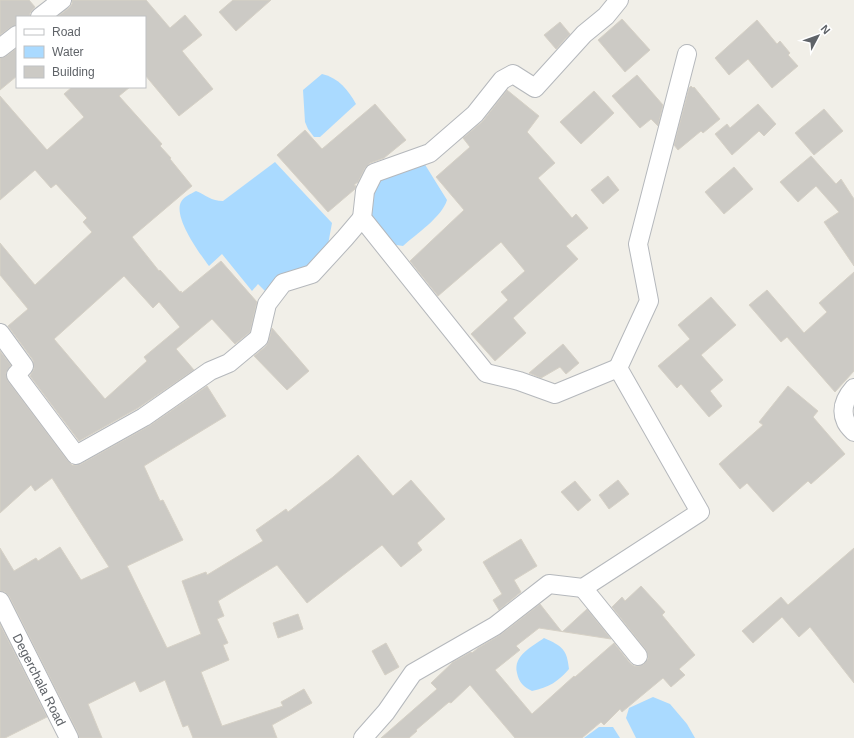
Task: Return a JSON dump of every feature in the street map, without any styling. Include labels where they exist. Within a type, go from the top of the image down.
[{"type":"street","points":[[41,16],[62,0]]},
{"type":"street","points":[[0,333],[24,366],[16,375],[76,455],[144,417],[210,371],[229,363],[258,338],[267,304],[283,283],[312,274],[346,238],[362,218],[365,191],[374,173],[430,153],[475,114],[502,80],[513,74],[535,88],[584,34],[606,16],[619,0]]},
{"type":"street","points":[[0,48],[16,36]]},
{"type":"street","points":[[362,218],[486,373],[519,381],[556,394],[618,368],[649,302],[638,244],[687,54]]},
{"type":"street","points":[[363,738],[386,712],[413,673],[495,626],[549,584],[583,588],[700,512],[618,368]]},
{"type":"street","points":[[854,388],[847,396],[843,410],[846,422],[854,432]]},
{"type":"street","points":[[583,588],[638,656]]},
{"type":"street","name":"Degerchala Road","points":[[0,601],[69,738]]},
{"type":"water","points":[[322,74],[333,78],[342,85],[356,104],[320,137],[314,137],[305,122],[303,90]]},
{"type":"water","points":[[275,162],[332,223],[327,250],[315,264],[266,292],[258,284],[252,291],[222,254],[209,266],[184,226],[180,209],[181,202],[188,195],[196,191],[212,199],[223,201]]},
{"type":"water","points":[[424,163],[447,200],[440,213],[403,246],[390,244],[367,220],[373,189],[382,179]]},
{"type":"water","points":[[544,638],[555,643],[562,649],[567,657],[569,669],[553,683],[532,691],[524,686],[518,676],[518,661],[524,652]]},
{"type":"water","points":[[653,697],[670,704],[687,724],[695,738],[636,738],[626,718],[629,708]]},
{"type":"water","points":[[599,727],[613,727],[620,738],[584,738]]},
{"type":"building","points":[[0,0],[29,0],[35,7],[30,13],[30,16],[16,16],[16,25],[0,35]]},
{"type":"building","points":[[72,0],[146,0],[170,28],[185,15],[202,35],[182,51],[213,89],[179,116],[146,76],[146,16],[58,16],[72,4]]},
{"type":"building","points":[[233,0],[271,0],[236,31],[219,12]]},
{"type":"building","points":[[622,19],[650,50],[625,72],[598,40]]},
{"type":"building","points":[[757,20],[777,44],[780,41],[790,53],[788,55],[798,66],[772,88],[748,59],[729,75],[715,58]]},
{"type":"building","points":[[560,22],[570,34],[556,49],[544,35]]},
{"type":"building","points":[[16,49],[16,77],[0,90],[0,58],[6,56]]},
{"type":"building","points":[[637,75],[663,105],[658,126],[651,119],[640,128],[612,96]]},
{"type":"building","points":[[691,86],[693,88],[694,87],[720,119],[703,133],[701,131],[678,150],[674,145],[689,88]]},
{"type":"building","points":[[71,88],[129,88],[119,96],[162,144],[160,146],[192,186],[132,237],[159,271],[160,270],[180,292],[181,291],[182,293],[221,261],[257,302],[250,332],[235,344],[212,319],[176,349],[194,370],[138,408],[79,441],[30,376],[34,369],[33,360],[8,326],[28,309],[0,275],[0,243],[35,285],[92,232],[83,222],[87,218],[56,184],[51,188],[35,170],[0,200],[0,96],[47,150],[84,117],[64,94]],"holes":[[[124,276],[153,308],[159,302],[180,327],[144,357],[147,361],[105,399],[54,339]]]},
{"type":"building","points":[[507,90],[539,116],[527,132],[555,163],[538,178],[572,218],[576,214],[588,228],[566,246],[578,259],[513,318],[526,333],[495,361],[471,334],[508,300],[501,292],[525,271],[501,242],[438,296],[410,261],[464,210],[436,177],[470,147],[463,138],[483,121]]},
{"type":"building","points":[[594,91],[614,113],[581,144],[560,122]]},
{"type":"building","points":[[375,104],[406,140],[384,158],[370,163],[365,168],[358,182],[354,185],[356,186],[355,189],[328,212],[277,155],[305,130],[322,149]]},
{"type":"building","points":[[758,104],[776,124],[764,136],[759,131],[732,155],[715,134],[727,124],[730,128]]},
{"type":"building","points":[[824,109],[843,131],[814,155],[795,133]]},
{"type":"building","points":[[811,156],[836,184],[841,179],[854,199],[854,266],[824,222],[839,212],[816,186],[798,202],[780,182]]},
{"type":"building","points":[[734,167],[753,189],[724,214],[705,192]]},
{"type":"building","points":[[608,176],[619,190],[603,204],[591,190]]},
{"type":"building","points":[[854,272],[854,371],[835,392],[787,337],[781,342],[749,305],[767,290],[804,333],[827,312],[819,303]]},
{"type":"building","points":[[711,297],[736,325],[701,355],[723,380],[710,391],[722,406],[709,417],[681,384],[677,388],[658,366],[690,339],[678,325]]},
{"type":"building","points":[[272,328],[309,371],[287,390],[254,356],[266,346]]},
{"type":"building","points":[[563,344],[579,363],[566,374],[560,367],[541,378],[529,373]]},
{"type":"building","points":[[0,351],[11,365],[6,373],[8,381],[72,465],[81,464],[149,426],[207,386],[226,416],[144,466],[160,501],[163,500],[183,540],[127,566],[167,648],[201,634],[182,581],[206,572],[207,575],[263,541],[256,530],[286,509],[288,512],[333,477],[358,455],[393,496],[411,480],[445,519],[417,543],[422,550],[401,567],[382,545],[307,603],[277,565],[218,601],[224,616],[217,619],[228,643],[223,645],[229,660],[201,672],[222,726],[283,706],[281,702],[304,689],[312,703],[272,725],[277,738],[193,738],[188,725],[183,727],[165,680],[140,692],[135,681],[88,704],[102,738],[79,738],[78,733],[9,596],[5,592],[0,591],[0,548],[14,571],[36,558],[38,561],[60,547],[81,580],[109,567],[52,478],[35,491],[31,485],[0,513]]},
{"type":"building","points":[[788,386],[818,411],[813,417],[845,454],[811,484],[808,481],[773,512],[747,483],[740,489],[719,464],[763,425],[759,422]]},
{"type":"building","points":[[618,480],[629,494],[609,509],[599,495]]},
{"type":"building","points":[[575,481],[591,500],[578,511],[561,492]]},
{"type":"building","points":[[521,539],[537,566],[514,580],[521,592],[499,610],[493,600],[502,594],[483,562]]},
{"type":"building","points":[[854,548],[854,683],[810,627],[799,637],[782,617],[753,643],[742,631],[781,597],[788,605]]},
{"type":"building","points":[[641,586],[665,612],[662,615],[695,655],[679,669],[685,675],[671,687],[663,678],[622,712],[620,709],[604,725],[601,722],[582,738],[515,738],[470,685],[451,703],[449,702],[416,730],[417,731],[409,738],[381,738],[437,689],[431,683],[453,662],[471,652],[472,653],[500,635],[540,604],[562,631],[539,628],[516,646],[520,650],[495,670],[532,714],[574,676],[575,677],[614,643],[634,666],[644,664],[648,659],[646,650],[612,607],[622,597],[625,601]]},
{"type":"building","points":[[587,609],[611,639],[562,632]]},
{"type":"building","points":[[298,614],[303,629],[278,638],[273,623]]},
{"type":"building","points":[[0,624],[47,717],[5,738],[0,738]]},
{"type":"building","points":[[386,643],[399,667],[385,675],[372,651]]}]
